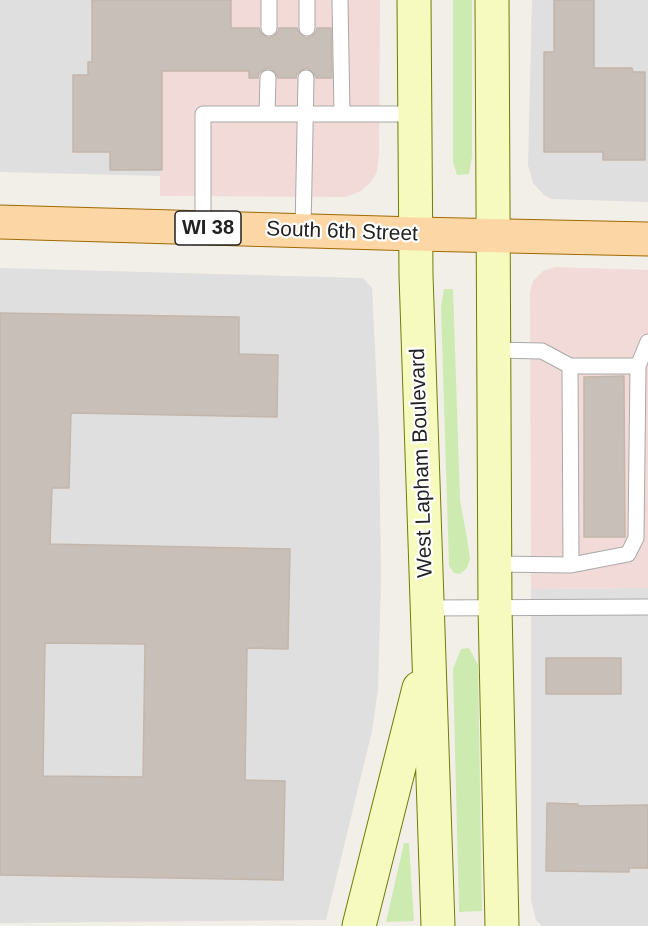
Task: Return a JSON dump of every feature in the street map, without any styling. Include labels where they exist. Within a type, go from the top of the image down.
[{"type":"main road","name":"South 6th Street","points":[[0,222],[648,239]]},
{"type":"street","name":"West Lapham Boulevard","points":[[414,0],[416,275],[438,926]]},
{"type":"street","points":[[492,0],[495,608],[502,926]]},
{"type":"street","points":[[359,926],[428,654]]},
{"type":"lane","points":[[270,0],[270,28]]},
{"type":"lane","points":[[307,0],[307,28]]},
{"type":"lane","points":[[340,0],[342,114]]},
{"type":"lane","points":[[267,114],[268,78]]},
{"type":"lane","points":[[303,231],[306,78]]},
{"type":"lane","points":[[203,228],[203,114],[415,114]]},
{"type":"lane","points":[[495,564],[571,565],[628,554],[636,538],[638,366],[648,342]]},
{"type":"lane","points":[[494,350],[543,351],[570,366],[638,366]]},
{"type":"lane","points":[[570,366],[571,565]]},
{"type":"lane","points":[[427,608],[648,607]]},
{"type":"shaded area","points":[[0,0],[161,0],[160,176],[0,172]]},
{"type":"shaded area","points":[[161,0],[380,0],[379,153],[377,172],[371,182],[361,191],[346,197],[160,196]]},
{"type":"shaded area","points":[[532,0],[648,0],[648,202],[552,199],[544,195],[533,183],[528,165]]},
{"type":"shaded area","points":[[555,267],[648,270],[648,588],[531,589],[530,292],[533,281],[543,271]]},
{"type":"shaded area","points":[[0,268],[363,278],[372,288],[379,433],[381,577],[378,690],[372,731],[326,920],[0,923]]},
{"type":"shaded area","points":[[648,588],[648,926],[542,926],[536,920],[531,900],[531,589]]},
{"type":"green space","points":[[453,0],[472,0],[472,157],[469,174],[457,175],[453,162]]},
{"type":"green space","points":[[444,289],[453,289],[460,500],[470,559],[467,568],[460,574],[454,573],[449,566],[441,307]]},
{"type":"green space","points":[[469,648],[478,665],[482,911],[459,912],[453,669],[461,649]]},
{"type":"green space","points":[[404,843],[409,843],[414,921],[386,922]]},
{"type":"building","points":[[92,0],[231,0],[231,28],[259,28],[261,33],[268,38],[274,36],[279,28],[297,28],[299,33],[306,38],[312,36],[317,28],[331,28],[332,78],[316,78],[314,73],[307,68],[301,70],[296,78],[278,78],[276,73],[269,68],[259,73],[258,78],[249,78],[249,71],[162,71],[162,170],[110,170],[110,152],[73,152],[73,75],[88,75],[88,62],[92,62]]},
{"type":"building","points":[[554,0],[594,0],[594,68],[632,68],[633,72],[645,72],[645,160],[603,160],[603,152],[544,152],[544,52],[554,52]]},
{"type":"building","points":[[0,313],[239,317],[239,354],[278,355],[277,417],[71,413],[69,488],[52,488],[50,544],[290,549],[288,649],[247,648],[245,780],[285,781],[283,880],[0,875]],"holes":[[[45,643],[145,644],[143,777],[43,776]]]},
{"type":"building","points":[[624,376],[625,537],[584,537],[584,377]]},
{"type":"building","points":[[546,658],[621,658],[621,694],[546,694]]},
{"type":"building","points":[[547,803],[578,804],[578,806],[648,805],[648,868],[629,868],[629,872],[546,871]]}]
